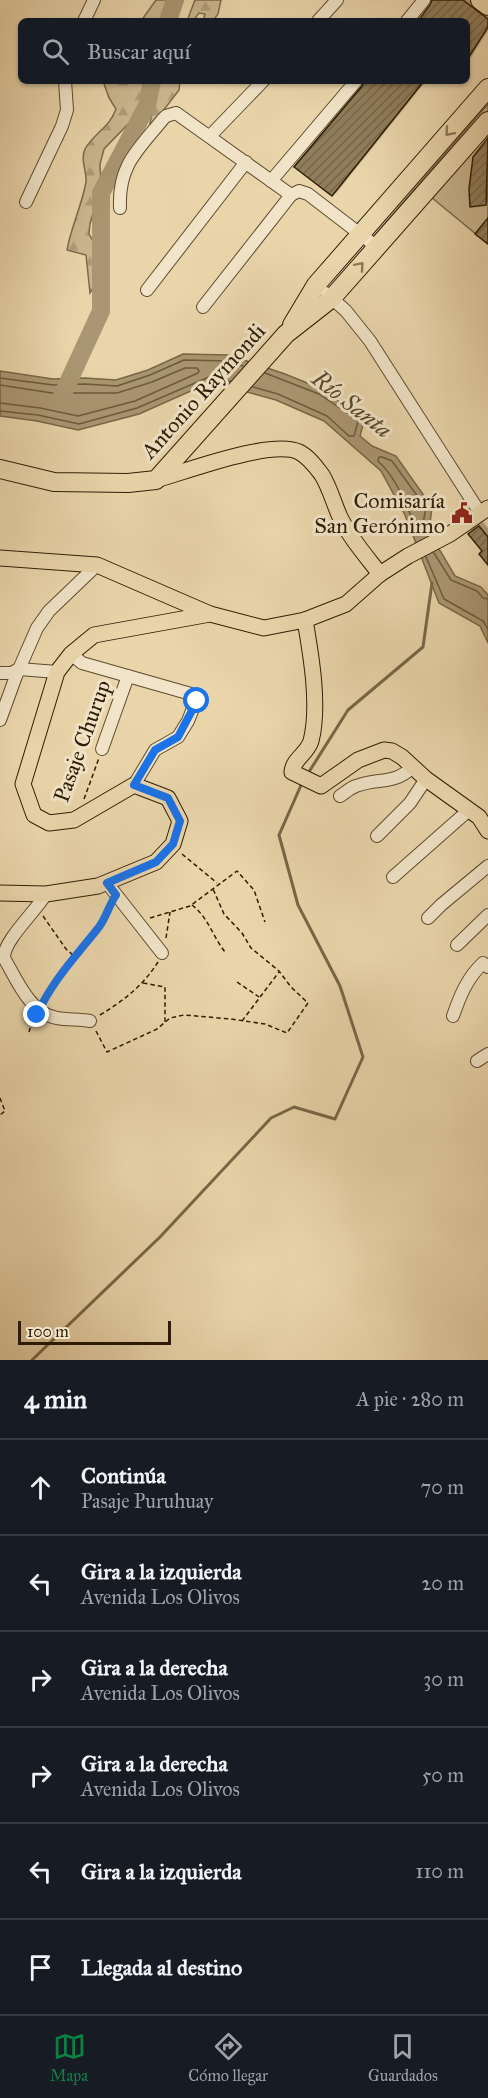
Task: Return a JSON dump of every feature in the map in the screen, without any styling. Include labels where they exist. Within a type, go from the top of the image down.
[{"type":"highway","points":[[480,0],[488,6]]},
{"type":"highway","points":[[286,334],[316,285],[488,88]]},
{"type":"highway","points":[[286,334],[332,298],[488,121]]},
{"type":"highway","name":"Antonio Raymondi","points":[[156,480],[286,334]]},
{"type":"highway","points":[[0,469],[54,482],[128,483],[156,480]]},
{"type":"main road","points":[[156,480],[246,454],[282,448],[299,452],[314,463],[323,477],[341,520],[380,574]]},
{"type":"main road","points":[[0,558],[97,564],[210,614],[264,627],[305,620],[346,604],[380,574],[450,534],[484,510]]},
{"type":"main road","points":[[0,893],[42,901],[98,886],[112,889],[156,862],[173,844],[180,821],[168,798],[134,785],[74,820],[49,823],[34,815],[23,784],[57,672],[71,654],[94,635],[210,614]]},
{"type":"main road","points":[[305,620],[315,696],[308,747],[294,762],[292,772],[321,786],[358,760],[384,750],[402,757],[426,779],[479,817],[488,831]]},
{"type":"street","points":[[85,18],[94,0]]},
{"type":"street","points":[[321,18],[337,0]]},
{"type":"street","points":[[409,18],[424,0]]},
{"type":"street","points":[[26,201],[62,126],[67,110],[65,84]]},
{"type":"street","points":[[210,136],[260,84]]},
{"type":"street","points":[[271,181],[353,84]]},
{"type":"street","points":[[120,208],[120,183],[126,167],[166,116],[176,113],[291,195]]},
{"type":"street","points":[[147,290],[246,162]]},
{"type":"street","points":[[203,307],[291,195],[299,191],[308,194],[377,247]]},
{"type":"street","points":[[316,285],[346,311],[370,341],[484,510]]},
{"type":"street","points":[[0,720],[37,627],[49,611],[97,564]]},
{"type":"street","points":[[71,654],[82,663],[191,694],[197,701],[178,737],[155,750],[134,785]]},
{"type":"street","points":[[0,673],[11,673],[19,669],[57,672]]},
{"type":"street","name":"Pasaje Churup","points":[[102,749],[128,676]]},
{"type":"street","points":[[340,796],[356,786],[394,780],[413,767]]},
{"type":"street","points":[[377,836],[410,803],[426,779]]},
{"type":"street","points":[[393,877],[469,810]]},
{"type":"street","points":[[429,918],[441,905],[488,866]]},
{"type":"street","points":[[112,889],[162,953]]},
{"type":"street","points":[[42,901],[6,946],[4,958],[22,989],[39,1010],[56,1018],[90,1021]]},
{"type":"street","points":[[457,945],[488,915]]},
{"type":"street","points":[[453,1016],[461,992],[476,970],[483,963],[488,967]]},
{"type":"street","points":[[477,1061],[488,1054]]},
{"type":"path","name":"Pasaje Churup","points":[[85,799],[102,749]]},
{"type":"path","points":[[173,844],[219,884]]},
{"type":"path","points":[[137,922],[192,905],[237,871],[254,890],[265,922]]},
{"type":"path","points":[[29,1032],[31,1023],[74,956],[101,925],[112,889]]},
{"type":"path","points":[[170,912],[165,946],[150,976],[125,1000],[90,1021],[107,1052],[157,1029],[170,1018],[184,1015],[265,1024],[287,1033],[308,1003],[291,987],[279,971],[251,948],[242,933],[224,915],[213,889]]},
{"type":"path","points":[[42,901],[66,949],[74,956]]},
{"type":"path","points":[[192,905],[204,914],[225,952]]},
{"type":"path","points":[[242,1021],[279,971]]},
{"type":"path","points":[[237,982],[259,997]]},
{"type":"path","points":[[142,983],[165,987],[165,1023]]},
{"type":"path","points":[[0,1098],[5,1111],[0,1115]]},
{"type":"green space","points":[[156,0],[171,0],[163,18],[143,18]]},
{"type":"green space","points":[[195,0],[221,0],[215,18],[204,18],[205,14],[199,13],[195,18],[188,18]]},
{"type":"green space","points":[[104,84],[145,84],[134,118],[104,149],[100,164],[101,184],[89,234],[93,241],[97,282],[90,293],[86,255],[67,250],[86,182],[83,157],[85,149],[110,121],[116,109]]},
{"type":"green space","points":[[157,84],[180,84],[179,90],[153,124],[150,123]]},
{"type":"green space","points":[[488,104],[488,117],[380,239],[375,235]]},
{"type":"green space","points":[[488,131],[488,244],[431,197]]},
{"type":"water","points":[[183,354],[229,355],[285,374],[322,389],[365,417],[360,436],[372,446],[396,456],[432,507],[429,532],[455,576],[481,587],[488,595],[488,643],[480,626],[439,603],[405,515],[381,471],[324,421],[276,400],[211,382],[139,414],[78,430],[0,416],[0,371],[53,379],[116,380],[148,370]]},
{"type":"building","points":[[432,0],[463,0],[488,19],[488,27],[470,55],[470,18],[420,18]]},
{"type":"building","points":[[363,84],[422,84],[332,196],[294,167]]},
{"type":"building","points":[[488,138],[486,205],[470,207],[469,189],[473,157]]},
{"type":"building","points":[[488,218],[488,244],[475,234]]},
{"type":"building","points":[[479,526],[488,537],[488,565],[479,554],[482,551],[468,534]]},
{"type":"waterway","points":[[169,18],[175,0]]},
{"type":"waterway","points":[[60,400],[101,311],[101,193],[147,106],[151,84]]},
{"type":"waterway","points":[[307,775],[348,710],[423,647],[432,583]]},
{"type":"waterway","points":[[32,1360],[160,1237],[271,1118],[294,1107],[335,1119],[363,1057],[340,986],[298,905],[279,835],[302,783]]},
{"type":"place","name":"Comisaría San Gerónimo","points":[[462,513]]},
{"type":"route","points":[[37,1015],[74,956],[101,925],[108,906],[116,895],[107,883],[156,862],[173,844],[180,821],[168,798],[134,785],[151,754],[178,737],[197,701]]},
{"type":"water label","name":"Río Santa","points":[[352,404]]}]
